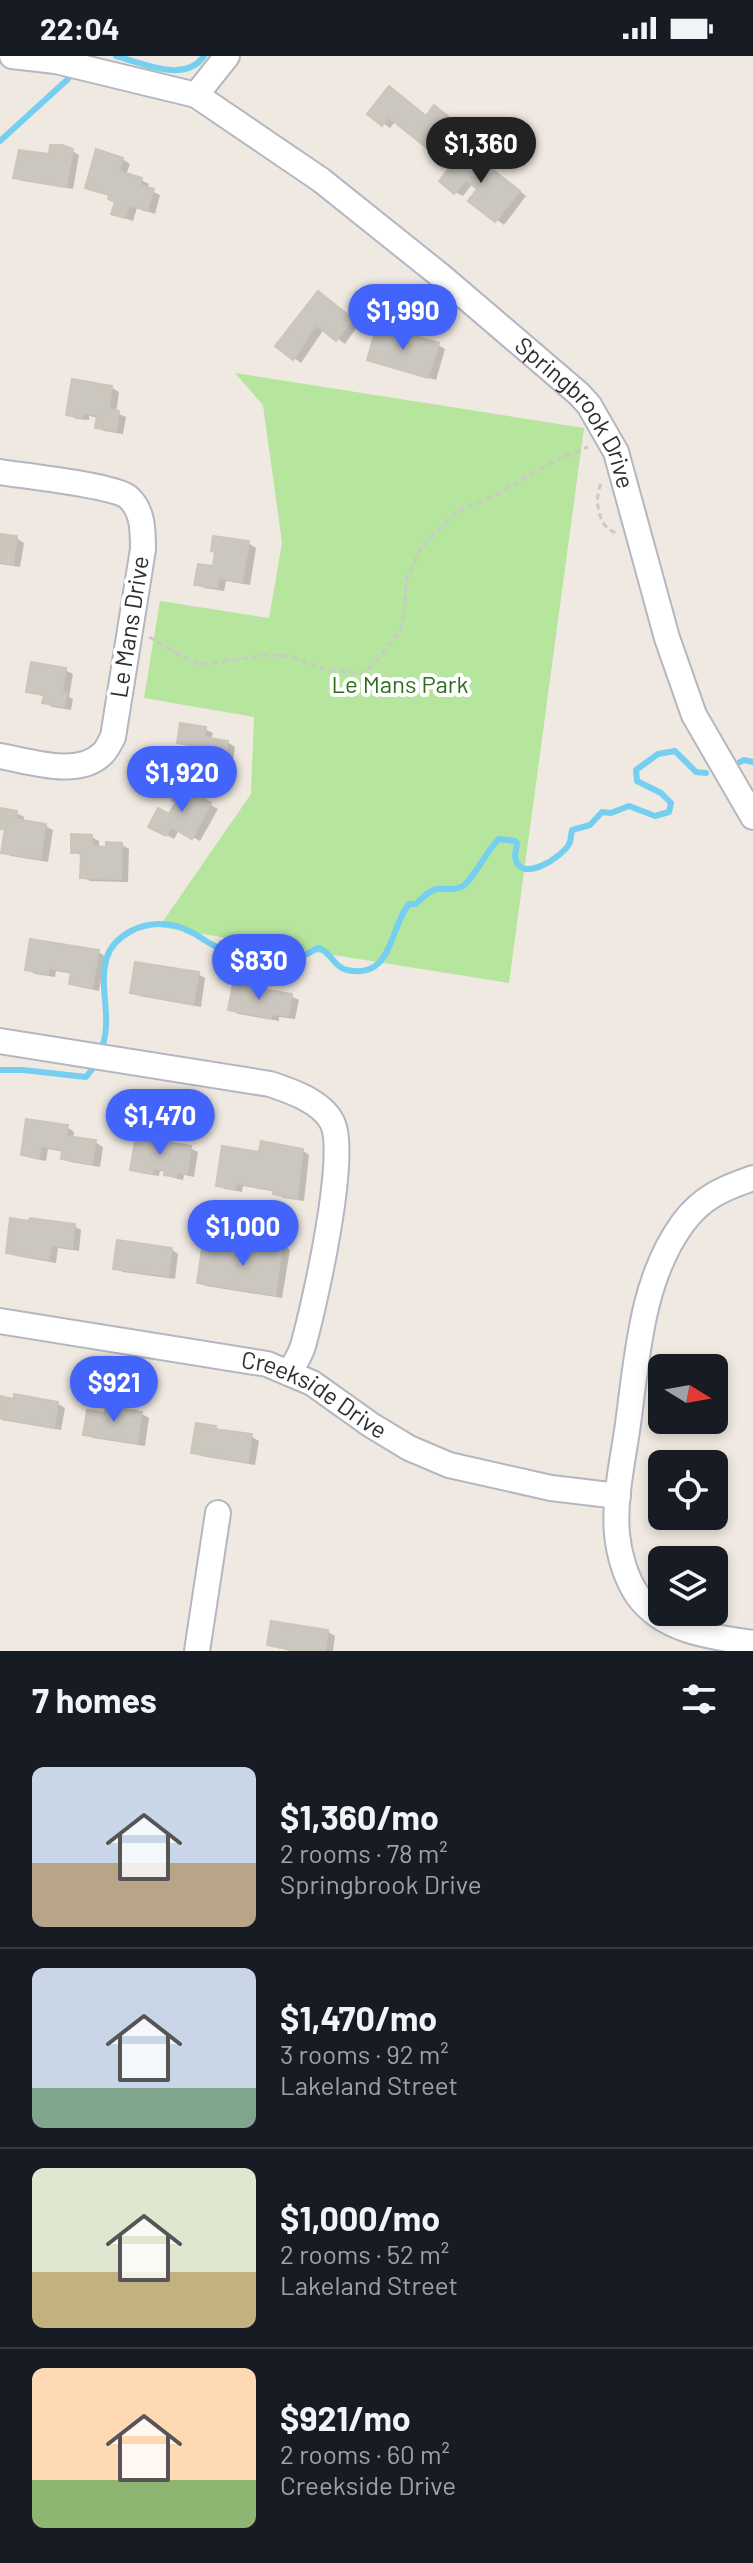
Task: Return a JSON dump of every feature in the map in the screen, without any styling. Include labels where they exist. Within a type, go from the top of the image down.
[{"type":"street","name":"Springbrook Drive","points":[[12,56],[56,61],[196,95],[303,167],[441,276],[579,394],[589,405],[616,452],[667,638],[694,715],[753,817]]},
{"type":"street","points":[[196,95],[227,56]]},
{"type":"street","name":"Le Mans Drive","points":[[0,472],[106,489],[127,496],[137,508],[143,527],[143,549],[113,737],[103,754],[89,762],[66,765],[0,756]]},
{"type":"street","points":[[0,1041],[270,1084],[299,1095],[320,1108],[333,1122],[337,1144],[333,1207],[302,1349],[289,1373]]},
{"type":"street","points":[[753,1178],[715,1191],[684,1221],[663,1257],[643,1321],[618,1496],[617,1530],[629,1581],[640,1599],[656,1613],[683,1629],[753,1643]]},
{"type":"street","name":"Creekside Drive","points":[[0,1321],[267,1364],[312,1383],[409,1448],[449,1465],[551,1488],[618,1496]]},
{"type":"street","points":[[197,1651],[218,1513]]},
{"type":"path","points":[[130,631],[147,635],[197,663],[266,655],[288,656],[328,670],[361,673],[372,666],[400,631],[406,581],[419,551],[435,533],[458,511],[490,498],[562,457],[588,446],[605,432]]},
{"type":"green space","name":"Le Mans Park","points":[[235,373],[584,428],[509,983],[159,927],[251,794],[254,717],[144,698],[160,601],[269,618],[282,543],[263,405]]},
{"type":"building","points":[[389,86],[426,116],[434,105],[450,118],[427,148],[388,117],[382,126],[367,114]]},
{"type":"building","points":[[50,145],[73,149],[66,187],[13,178],[19,150],[49,154]]},
{"type":"building","points":[[465,148],[520,191],[495,222],[468,201],[477,189],[466,180],[454,194],[439,181]]},
{"type":"building","points":[[96,149],[123,158],[119,171],[142,178],[140,185],[154,189],[147,211],[129,205],[125,218],[111,214],[115,202],[108,199],[109,195],[85,188]]},
{"type":"building","points":[[318,291],[353,319],[336,341],[316,325],[293,360],[275,346]]},
{"type":"building","points":[[381,326],[439,343],[428,378],[367,360],[374,336],[378,338]]},
{"type":"building","points":[[72,379],[112,386],[109,409],[119,411],[116,431],[95,428],[97,415],[82,413],[82,418],[66,415]]},
{"type":"building","points":[[0,534],[17,536],[13,564],[0,562]]},
{"type":"building","points":[[213,536],[249,541],[242,582],[219,578],[217,588],[194,585],[198,564],[213,566]]},
{"type":"building","points":[[31,662],[66,668],[62,692],[67,693],[64,707],[42,703],[44,695],[26,692]]},
{"type":"building","points":[[180,723],[206,727],[204,737],[228,741],[222,781],[186,775],[188,759],[193,760],[195,746],[177,743]]},
{"type":"building","points":[[180,786],[211,803],[192,839],[171,827],[166,836],[148,827],[158,808],[169,814]]},
{"type":"building","points":[[0,808],[17,811],[16,819],[46,824],[40,859],[1,853],[5,829],[0,829]]},
{"type":"building","points":[[71,834],[92,835],[92,846],[106,847],[106,842],[122,843],[121,879],[80,878],[81,853],[71,853]]},
{"type":"building","points":[[30,939],[99,950],[92,988],[69,984],[71,972],[49,968],[48,974],[25,970]]},
{"type":"building","points":[[135,962],[199,972],[193,1004],[130,993]]},
{"type":"building","points":[[233,984],[292,994],[288,1016],[272,1014],[271,1018],[228,1010]]},
{"type":"building","points":[[26,1119],[68,1125],[66,1136],[96,1140],[92,1164],[61,1159],[62,1150],[41,1146],[39,1158],[21,1155]]},
{"type":"building","points":[[136,1136],[191,1146],[187,1174],[177,1172],[176,1177],[164,1175],[165,1170],[153,1168],[152,1174],[130,1170]]},
{"type":"building","points":[[261,1141],[303,1149],[297,1199],[273,1194],[274,1190],[236,1183],[235,1189],[216,1186],[222,1146],[259,1152]]},
{"type":"building","points":[[10,1218],[75,1224],[72,1248],[51,1245],[49,1260],[6,1253]]},
{"type":"building","points":[[251,1238],[283,1243],[275,1295],[197,1283],[202,1249],[248,1256]]},
{"type":"building","points":[[117,1240],[172,1248],[168,1276],[113,1269]]},
{"type":"building","points":[[14,1394],[58,1402],[54,1428],[0,1418],[0,1396],[14,1399]]},
{"type":"building","points":[[106,1406],[142,1412],[137,1443],[83,1435],[87,1410],[105,1413]]},
{"type":"building","points":[[196,1423],[252,1434],[248,1462],[191,1453]]},
{"type":"building","points":[[271,1621],[328,1630],[325,1651],[296,1651],[267,1645]]},
{"type":"waterway","points":[[116,56],[175,70],[186,69],[204,56]]},
{"type":"waterway","points":[[0,141],[68,79]]},
{"type":"waterway","points":[[103,1044],[107,957],[116,942],[131,931],[153,924],[176,926],[229,950],[261,948],[303,956],[318,948],[342,968],[362,971],[382,960],[409,904],[416,904],[434,890],[463,886],[499,839],[515,841],[518,865],[532,869],[559,855],[570,842],[572,830],[590,825],[602,812],[611,813],[629,806],[655,816],[669,812],[671,803],[661,793],[637,781],[636,770],[658,754],[675,751],[696,772],[706,773]]},
{"type":"waterway","points":[[740,762],[753,762]]},
{"type":"waterway","points":[[0,1070],[86,1077],[93,1068]]}]
